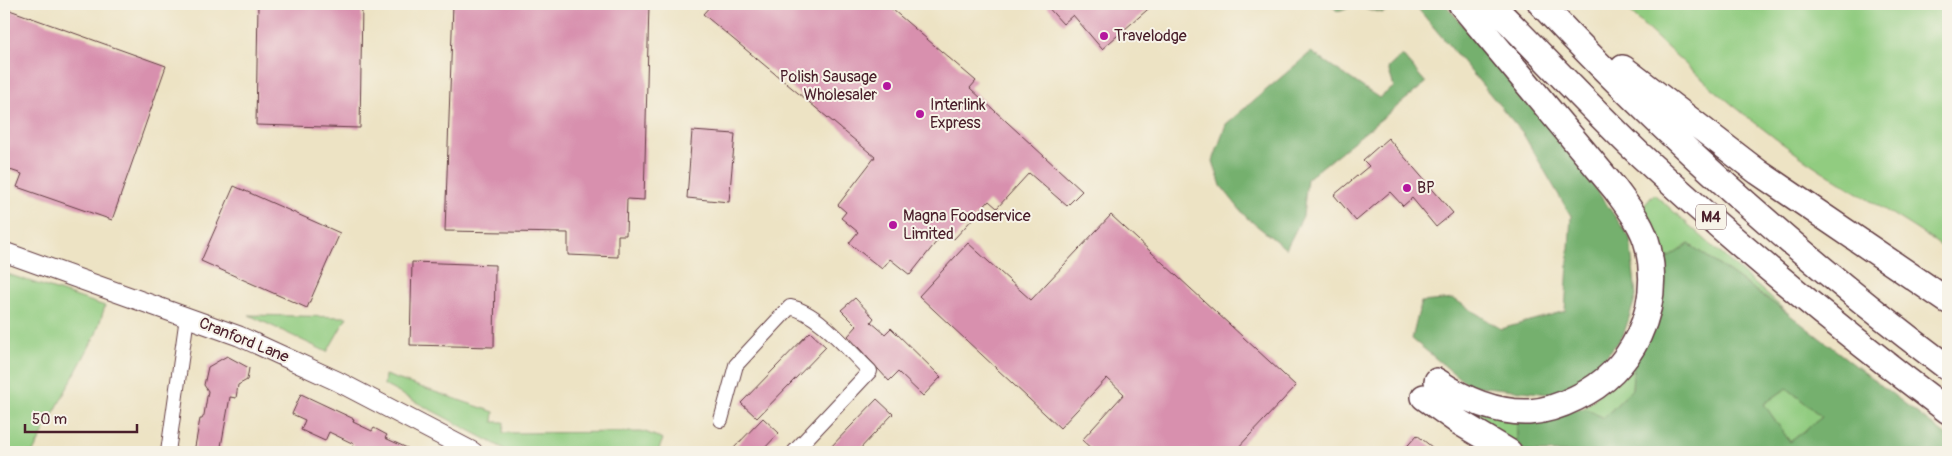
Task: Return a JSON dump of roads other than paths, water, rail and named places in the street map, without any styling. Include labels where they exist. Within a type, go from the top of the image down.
[{"type":"highway","points":[[1461,4],[1615,188],[1636,219],[1648,246],[1652,272],[1651,300],[1644,326],[1632,348],[1616,370],[1600,385],[1553,409],[1528,412],[1497,409],[1431,389],[1459,422],[1509,452]]},
{"type":"highway","name":"M4","points":[[1491,4],[1636,151],[1754,256],[1873,354],[1948,411]]},
{"type":"highway","name":"M4","points":[[1543,5],[1682,114],[1815,212],[1948,301]]},
{"type":"highway","name":"M4","points":[[1543,5],[1636,101],[1762,217],[1901,332],[1948,368]]},
{"type":"street","name":"Cranford Lane","points":[[4,252],[238,336],[337,380],[473,452]]},
{"type":"street","points":[[721,420],[736,365],[790,307],[800,309],[812,316],[870,371],[794,452]]},
{"type":"street","points":[[168,452],[187,317]]},
{"type":"place","name":"Travelodge","points":[[1104,36]]},
{"type":"place","name":"Polish Sausage Wholesaler","points":[[887,86]]},
{"type":"place","name":"Interlink Express","points":[[920,114]]},
{"type":"place","name":"BP","points":[[1407,188]]},
{"type":"place","name":"Magna Foodservice Limited","points":[[893,225]]}]
